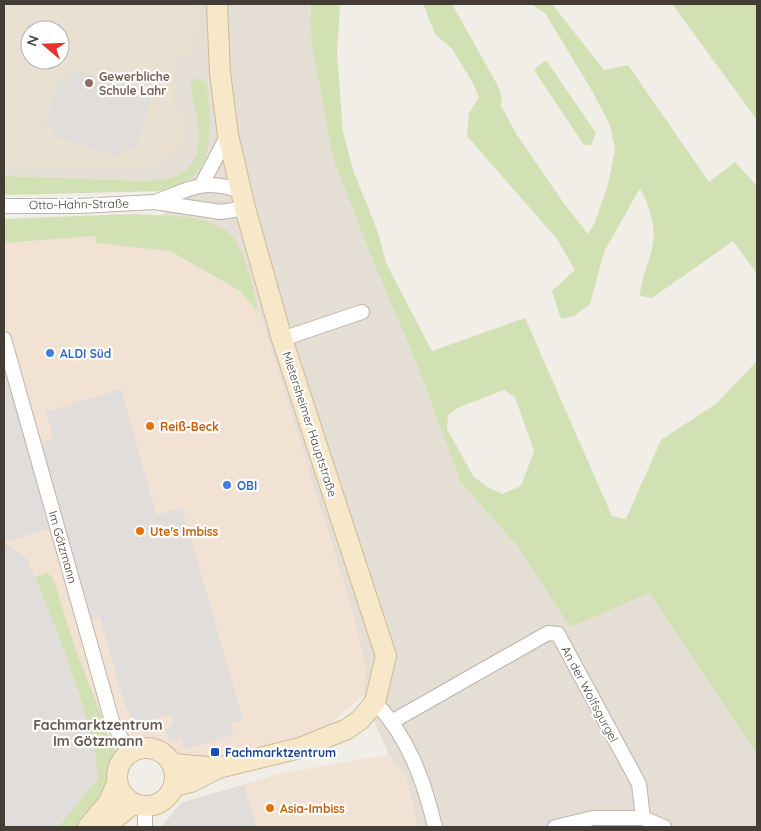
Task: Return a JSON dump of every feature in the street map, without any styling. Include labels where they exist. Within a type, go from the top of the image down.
[{"type":"street","name":"Mietersheimer Hauptstraße","points":[[217,4],[220,73],[228,135],[244,200],[282,339],[383,642],[386,656],[375,702]]},
{"type":"street","points":[[202,184],[228,135]]},
{"type":"street","name":"Otto-Hahn-Straße","points":[[154,202],[202,184],[219,185],[244,200]]},
{"type":"street","name":"Otto-Hahn-Straße","points":[[4,206],[80,206],[154,202],[221,212],[244,200]]},
{"type":"street","points":[[282,339],[362,312]]},
{"type":"street","name":"Im Götzmann","points":[[4,338],[112,721],[129,753]]},
{"type":"street","name":"An der Wolfsgurgel","points":[[393,720],[548,633],[558,634],[639,784],[643,818]]},
{"type":"street","points":[[174,786],[191,782],[218,768],[292,750],[330,738],[360,720],[375,702],[393,720],[410,750],[422,777],[435,827]]},
{"type":"street","points":[[88,827],[109,802],[117,783],[119,766],[129,753],[145,748],[153,748],[161,752],[173,764],[175,771],[174,786],[163,802],[139,805],[104,827]]},
{"type":"street","points":[[173,764],[218,768]]},
{"type":"street","points":[[117,783],[126,798],[139,805],[145,827]]},
{"type":"street","points":[[555,827],[593,818],[643,818],[664,827]]},
{"type":"shaded area","points":[[4,4],[310,4],[309,10],[378,273],[417,364],[460,481],[517,546],[649,593],[757,755],[757,827],[418,827],[406,777],[389,755],[363,696],[366,668],[351,606],[240,250],[164,217],[166,191],[188,181],[209,134],[190,87],[199,120],[200,143],[194,161],[181,175],[166,181],[4,176]]},
{"type":"shaded area","name":"Gewerbliche Schule Lahr","points":[[4,4],[197,4],[194,55],[175,56],[174,97],[181,115],[183,134],[181,144],[175,152],[162,162],[134,169],[4,165]]},
{"type":"shaded area","points":[[73,69],[153,92],[136,149],[124,146],[120,157],[53,136],[55,127],[45,124],[58,80],[69,83]]},
{"type":"shaded area","points":[[95,236],[96,243],[170,251],[240,291],[259,313],[351,606],[366,669],[363,696],[324,729],[279,746],[202,762],[186,759],[166,742],[147,737],[128,741],[115,751],[109,762],[106,778],[109,792],[79,827],[4,827],[4,243]]},
{"type":"shaded area","points":[[4,364],[51,528],[4,542]]},
{"type":"shaded area","points":[[121,389],[156,515],[182,508],[243,720],[230,724],[233,735],[185,749],[182,739],[170,740],[165,729],[174,725],[171,715],[134,723],[124,702],[100,617],[92,619],[41,443],[54,438],[46,412]]},
{"type":"shaded area","points":[[4,542],[28,560],[65,652],[95,751],[98,778],[58,827],[4,827]]},
{"type":"shaded area","points":[[389,755],[406,777],[418,827],[161,827],[181,803],[282,773]]},
{"type":"shaded area","points":[[244,785],[256,827],[161,827],[181,803]]},
{"type":"green space","points":[[310,4],[340,4],[337,53],[343,132],[353,170],[377,230],[387,265],[432,351],[525,318],[612,516],[626,519],[661,440],[716,404],[757,361],[757,755],[649,593],[570,627],[517,546],[460,481],[417,364],[378,273],[333,158],[312,43]],"holes":[[[504,390],[515,397],[534,451],[521,486],[502,494],[487,487],[473,476],[447,429],[448,415],[459,407]]]},
{"type":"green space","points":[[423,4],[452,4],[498,86],[502,97],[501,106],[517,135],[565,205],[588,234],[595,222],[608,185],[615,149],[610,125],[591,89],[545,13],[531,4],[552,4],[604,70],[628,65],[709,182],[735,162],[757,186],[757,274],[733,241],[652,298],[640,296],[643,278],[652,249],[654,233],[650,210],[640,188],[604,252],[590,304],[574,316],[561,319],[552,291],[575,270],[557,239],[467,136],[469,113],[479,97],[473,83],[452,49],[435,34]]},
{"type":"green space","points":[[672,4],[757,4],[757,120],[681,16]]},
{"type":"green space","points":[[546,60],[596,133],[591,145],[584,145],[534,70]]},
{"type":"green space","points":[[198,78],[207,83],[210,122],[209,136],[203,162],[197,173],[185,182],[166,191],[4,195],[4,176],[146,181],[167,179],[182,173],[192,163],[197,152],[199,138],[198,122],[190,87],[191,82]]},
{"type":"green space","points":[[131,214],[185,217],[225,229],[233,237],[242,254],[259,313],[240,291],[170,251],[96,243],[95,236],[4,243],[4,219]]},
{"type":"green space","points":[[47,573],[53,578],[74,645],[115,751],[108,772],[109,792],[79,827],[58,827],[98,778],[94,752],[81,701],[35,577]]},
{"type":"place","name":"Gewerbliche Schule Lahr","points":[[89,83]]},
{"type":"place","name":"ALDI Süd","points":[[50,353]]},
{"type":"place","name":"Reiß-Beck","points":[[150,426]]},
{"type":"place","name":"OBI","points":[[227,485]]},
{"type":"place","name":"Ute's Imbiss","points":[[140,531]]},
{"type":"place","name":"Fachmarktzentrum","points":[[215,752]]},
{"type":"place","name":"Asia-Imbiss","points":[[270,808]]},
{"type":"district","name":"Fachmarktzentrum Im Götzmann","points":[[98,734]]}]
